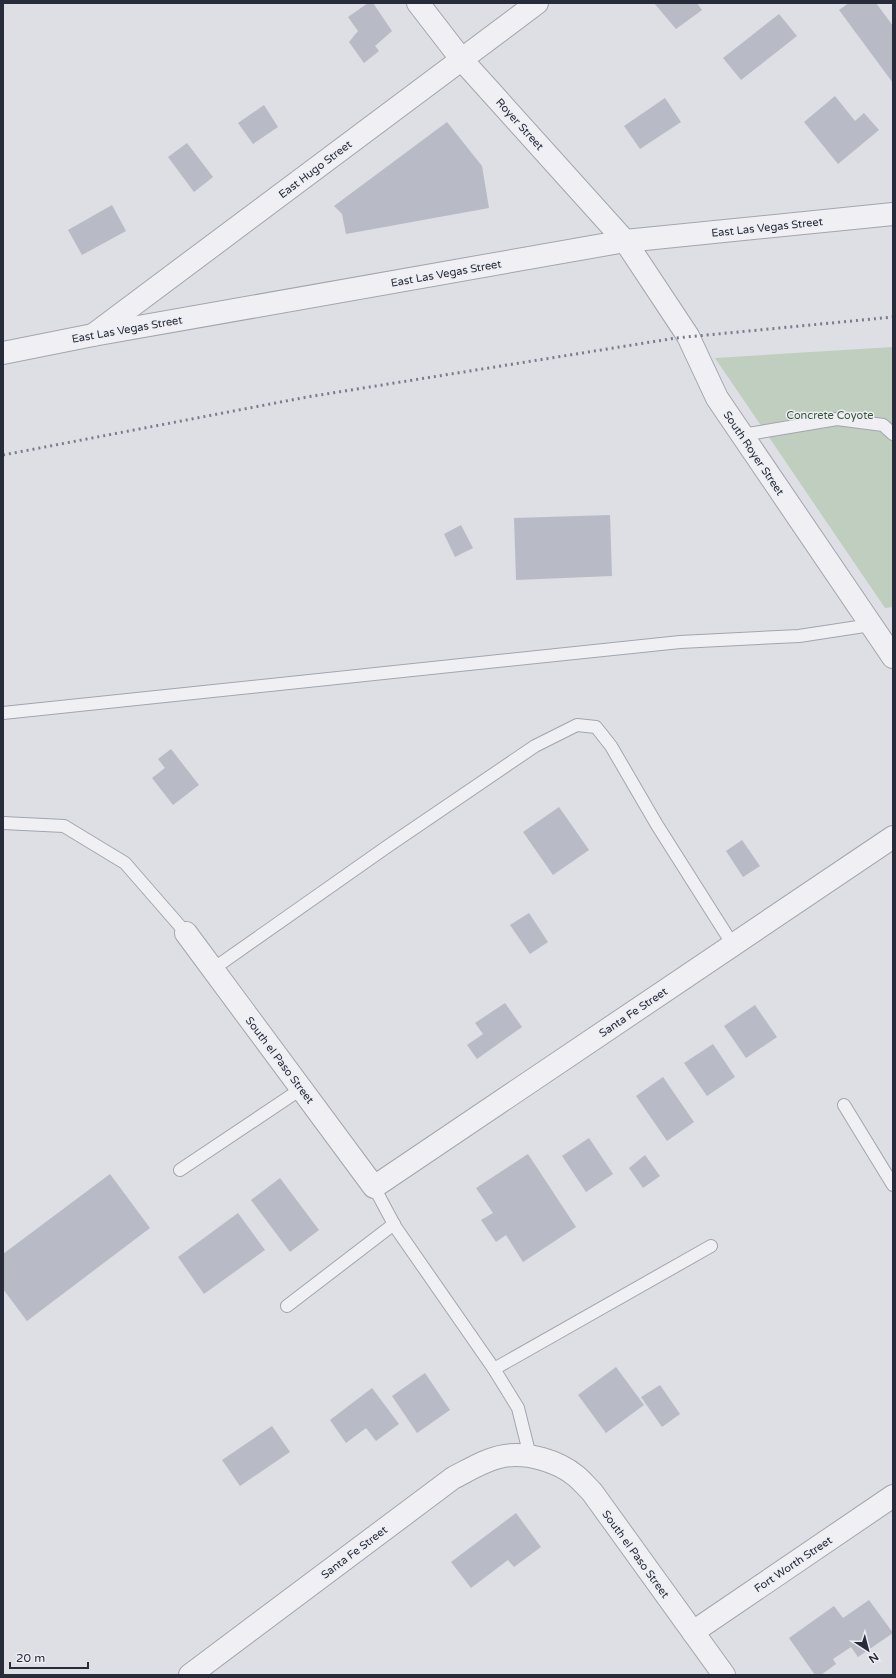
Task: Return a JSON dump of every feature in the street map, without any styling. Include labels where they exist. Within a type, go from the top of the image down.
[{"type":"street","name":"Royer Street","points":[[418,3],[462,60],[625,241]]},
{"type":"street","name":"East Hugo Street","points":[[93,335],[537,3]]},
{"type":"street","name":"East Las Vegas Street","points":[[3,353],[93,335],[625,241],[893,214]]},
{"type":"street","name":"South Royer Street","points":[[625,241],[688,336],[717,398],[893,658]]},
{"type":"street","name":"Santa Fe Street","points":[[374,1187],[893,837]]},
{"type":"street","name":"South el Paso Street","points":[[186,933],[374,1187]]},
{"type":"street","name":"Santa Fe Street","points":[[190,1675],[453,1478],[480,1464],[504,1456],[530,1456]]},
{"type":"street","name":"South el Paso Street","points":[[530,1456],[556,1464],[576,1476],[592,1492],[724,1675]]},
{"type":"street","name":"Fort Worth Street","points":[[692,1632],[893,1496]]},
{"type":"lane","points":[[742,435],[837,419],[883,425],[893,434]]},
{"type":"lane","points":[[3,713],[680,642],[799,636],[871,625]]},
{"type":"lane","points":[[213,969],[388,846],[535,746],[577,725],[596,727],[611,746],[657,825],[733,945]]},
{"type":"lane","points":[[3,823],[64,826],[126,863],[186,933]]},
{"type":"lane","points":[[180,1170],[301,1088]]},
{"type":"lane","points":[[844,1105],[893,1185]]},
{"type":"lane","points":[[374,1187],[394,1224],[494,1369],[518,1408],[530,1456]]},
{"type":"lane","points":[[287,1306],[394,1224]]},
{"type":"lane","points":[[494,1369],[710,1246]]},
{"type":"green space","name":"Concrete Coyote","points":[[893,347],[893,607],[885,608],[715,358]]},
{"type":"building","points":[[368,3],[373,3],[392,31],[375,46],[379,51],[364,63],[349,42],[358,31],[348,17]]},
{"type":"building","points":[[654,3],[697,3],[702,10],[676,29]]},
{"type":"building","points":[[849,3],[876,3],[893,26],[893,83],[839,10]]},
{"type":"building","points":[[779,14],[797,36],[741,80],[723,58]]},
{"type":"building","points":[[835,96],[855,121],[864,113],[879,130],[838,164],[804,122]]},
{"type":"building","points":[[665,98],[681,122],[640,149],[624,126]]},
{"type":"building","points":[[264,105],[278,127],[253,144],[238,123]]},
{"type":"building","points":[[447,122],[482,166],[489,208],[346,234],[342,214],[334,206]]},
{"type":"building","points":[[187,143],[213,177],[194,192],[168,157]]},
{"type":"building","points":[[112,205],[126,231],[82,255],[68,230]]},
{"type":"building","points":[[610,515],[612,576],[516,580],[514,518]]},
{"type":"building","points":[[461,525],[473,548],[455,557],[444,534]]},
{"type":"building","points":[[171,749],[199,785],[173,805],[152,778],[165,768],[158,759]]},
{"type":"building","points":[[559,807],[589,850],[553,875],[523,832]]},
{"type":"building","points":[[742,840],[760,866],[743,877],[726,851]]},
{"type":"building","points":[[529,913],[548,942],[530,954],[510,925]]},
{"type":"building","points":[[505,1003],[522,1027],[477,1059],[467,1045],[483,1034],[475,1023]]},
{"type":"building","points":[[755,1005],[777,1037],[746,1058],[724,1026]]},
{"type":"building","points":[[713,1044],[735,1077],[707,1096],[684,1063]]},
{"type":"building","points":[[663,1077],[694,1122],[667,1141],[636,1096]]},
{"type":"building","points":[[589,1138],[613,1174],[586,1192],[562,1156]]},
{"type":"building","points":[[528,1154],[576,1227],[523,1262],[506,1235],[496,1242],[481,1220],[493,1213],[476,1188]]},
{"type":"building","points":[[645,1155],[660,1176],[643,1188],[629,1168]]},
{"type":"building","points":[[110,1174],[150,1228],[27,1321],[3,1289],[3,1254]]},
{"type":"building","points":[[280,1178],[319,1230],[290,1252],[251,1200]]},
{"type":"building","points":[[238,1213],[265,1250],[204,1294],[178,1257]]},
{"type":"building","points":[[616,1367],[644,1405],[606,1433],[578,1395]]},
{"type":"building","points":[[425,1373],[450,1410],[417,1433],[392,1396]]},
{"type":"building","points":[[660,1385],[680,1414],[662,1427],[641,1397]]},
{"type":"building","points":[[372,1388],[399,1424],[376,1441],[366,1428],[346,1443],[330,1420]]},
{"type":"building","points":[[272,1426],[290,1452],[240,1486],[222,1460]]},
{"type":"building","points":[[516,1513],[541,1547],[514,1567],[508,1560],[471,1588],[451,1562]]},
{"type":"building","points":[[869,1600],[893,1633],[858,1657],[851,1647],[833,1659],[836,1664],[821,1675],[815,1675],[789,1638],[834,1606],[843,1618]]},
{"type":"railway","points":[[3,455],[307,397],[676,338],[893,317]]}]
